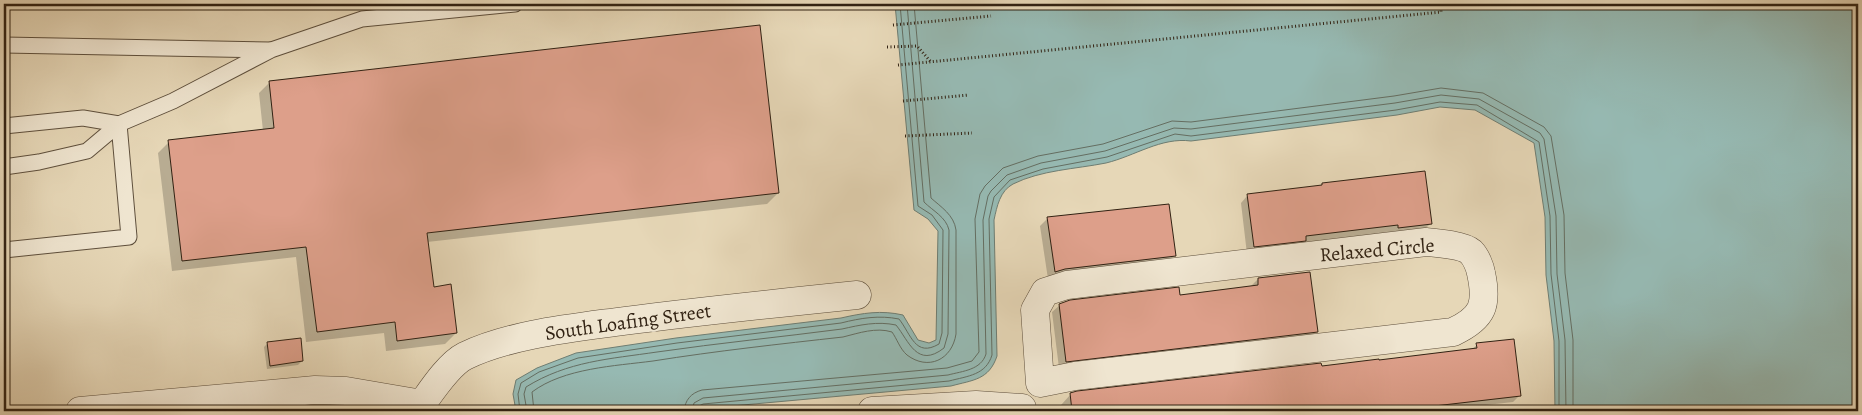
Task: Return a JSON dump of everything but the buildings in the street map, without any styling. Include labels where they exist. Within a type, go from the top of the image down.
[{"type":"street","name":"Relaxed Circle","points":[[1426,242],[1451,245],[1471,252],[1480,266],[1485,291],[1482,309],[1470,324],[1453,332],[1075,376],[1040,383],[1036,310],[1045,292],[1067,285],[1426,242]]},
{"type":"street","name":"South Loafing Street","points":[[80,411],[315,390],[346,392],[369,403],[424,408],[440,380],[463,357],[502,342],[618,322],[726,308],[858,295]]},
{"type":"street","points":[[872,411],[976,405],[1021,410],[1040,383]]},
{"type":"lane","points":[[4,167],[39,162],[87,151],[119,124],[173,101],[271,50],[362,19],[515,4]]},
{"type":"lane","points":[[4,46],[271,50]]},
{"type":"lane","points":[[4,126],[83,118],[119,124]]},
{"type":"lane","points":[[4,250],[129,237],[119,124]]},
{"type":"path","points":[[898,66],[1441,12],[1441,4]]},
{"type":"path","points":[[893,25],[992,16]]},
{"type":"path","points":[[887,47],[917,46],[931,62]]},
{"type":"path","points":[[903,101],[968,95]]},
{"type":"path","points":[[905,136],[972,133]]},
{"type":"water","points":[[895,4],[1858,4],[1858,411],[1555,411],[1554,341],[1546,275],[1545,217],[1534,143],[1475,110],[1440,107],[1397,115],[1191,141],[1169,142],[1106,163],[1047,173],[1013,184],[1002,195],[994,220],[997,356],[990,370],[973,380],[951,386],[677,411],[516,411],[513,394],[516,380],[537,368],[576,353],[880,312],[903,315],[918,340],[929,343],[936,340],[938,231],[928,219],[914,210]]}]
